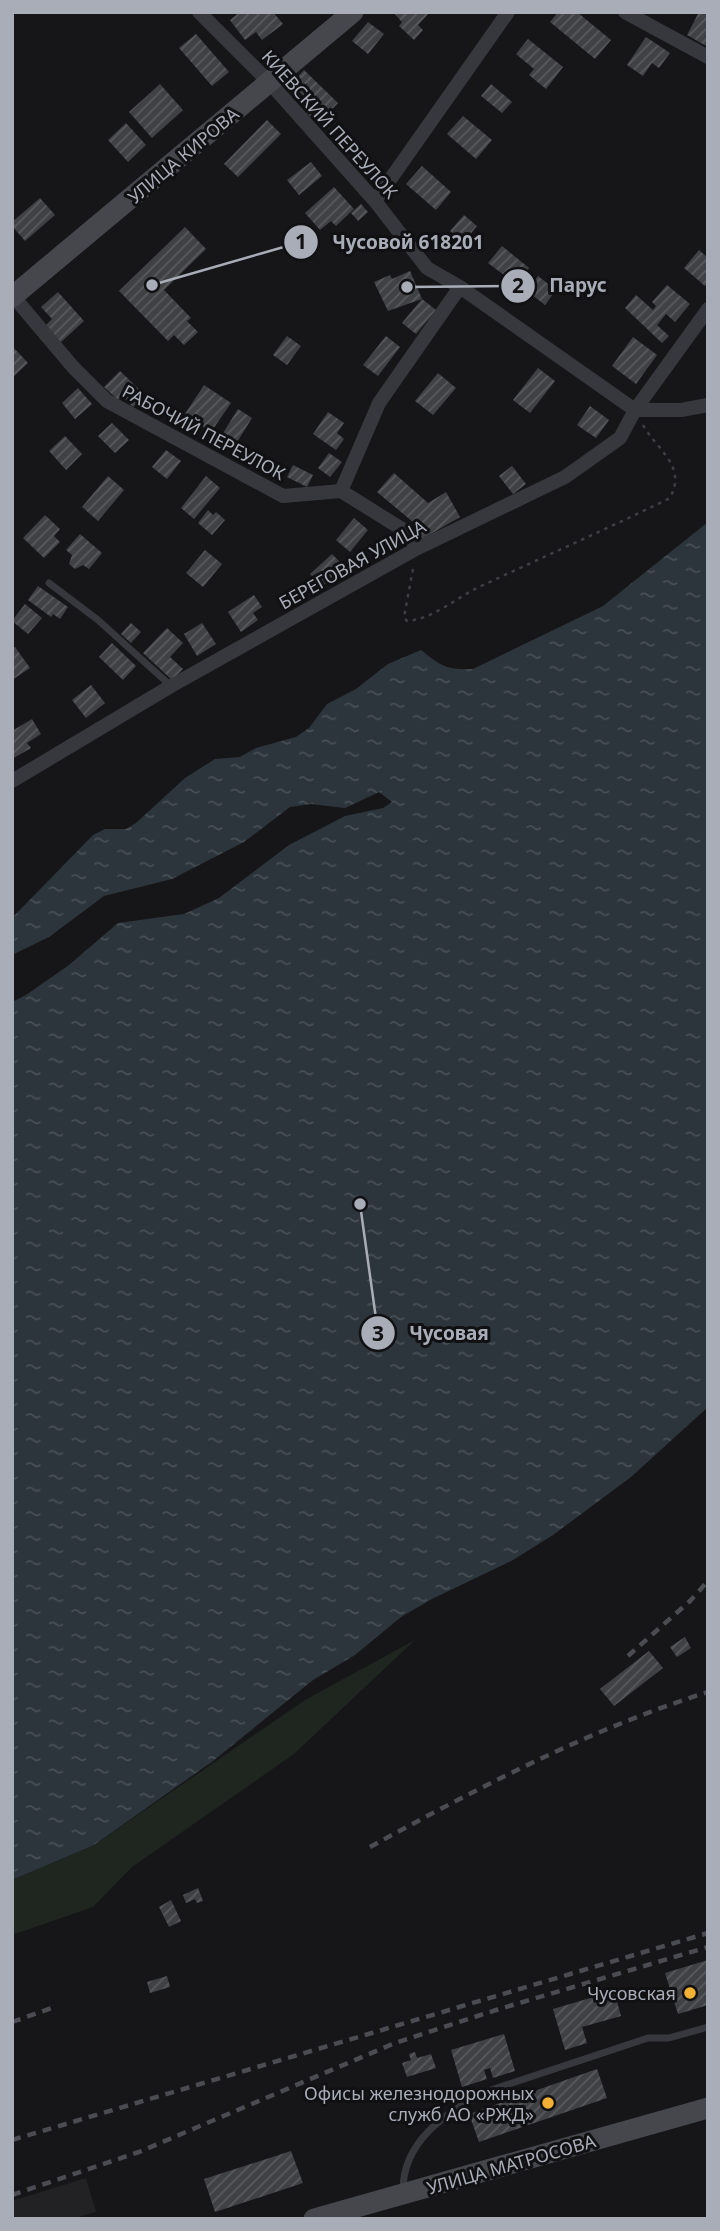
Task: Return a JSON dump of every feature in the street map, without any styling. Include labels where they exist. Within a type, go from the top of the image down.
[{"type":"street","name":"КИЕВСКИЙ ПЕРЕУЛОК","points":[[199,12],[270,83],[375,201],[427,268],[460,287],[635,410]]},
{"type":"street","name":"УЛИЦА КИРОВА","points":[[13,296],[353,12]]},
{"type":"street","points":[[375,201],[508,12]]},
{"type":"street","points":[[625,12],[708,57]]},
{"type":"street","points":[[416,549],[410,534],[341,491],[379,403],[460,287]]},
{"type":"street","name":"РАБОЧИЙ ПЕРЕУЛОК","points":[[13,296],[73,367],[107,401],[283,496],[341,491]]},
{"type":"street","name":"БЕРЕГОВАЯ УЛИЦА","points":[[12,781],[171,686],[416,549],[565,477],[620,438],[635,410],[708,309]]},
{"type":"street","points":[[635,410],[681,410],[708,405]]},
{"type":"street","name":"УЛИЦА МАТРОСОВА","points":[[314,2219],[708,2109]]},
{"type":"lane","points":[[49,583],[98,620],[171,686]]},
{"type":"lane","points":[[403,2194],[408,2157],[418,2142],[431,2128],[472,2098],[648,2038],[669,2038],[708,2027]]},
{"type":"path","points":[[416,549],[404,617],[407,621],[428,616],[478,588],[670,498],[677,485],[673,466],[649,436],[635,410]]},
{"type":"shaded area","points":[[415,1640],[294,1754],[132,1867],[93,1907],[12,1935],[12,1880],[94,1845],[305,1700]]},
{"type":"shaded area","points":[[86,2178],[96,2212],[72,2219],[12,2219],[12,2201]]},
{"type":"water","points":[[708,522],[708,1407],[631,1477],[553,1535],[513,1560],[401,1617],[355,1655],[313,1680],[213,1761],[94,1845],[12,1880],[12,1002],[69,965],[118,923],[184,914],[219,898],[289,845],[345,816],[383,808],[392,802],[379,792],[345,808],[311,804],[290,807],[244,842],[172,879],[104,896],[49,937],[12,955],[12,918],[93,835],[105,829],[126,829],[136,823],[185,778],[215,759],[240,757],[256,748],[296,737],[309,728],[327,704],[356,689],[388,664],[421,650],[444,666],[473,669],[603,606]]},
{"type":"building","points":[[240,12],[273,12],[283,24],[262,40],[256,32],[245,40],[230,20]]},
{"type":"building","points":[[393,12],[430,12],[418,25],[423,30],[414,40],[399,26],[402,22]]},
{"type":"building","points":[[558,12],[577,12],[611,40],[595,59],[550,22]]},
{"type":"building","points":[[699,12],[708,15],[708,47],[687,35]]},
{"type":"building","points":[[368,22],[384,34],[368,54],[352,41]]},
{"type":"building","points":[[196,34],[229,72],[212,86],[179,48]]},
{"type":"building","points":[[646,37],[670,53],[659,68],[652,63],[643,76],[627,65]]},
{"type":"building","points":[[528,39],[563,67],[546,89],[529,75],[534,69],[516,54]]},
{"type":"building","points":[[304,70],[338,103],[318,124],[303,110],[310,102],[291,84]]},
{"type":"building","points":[[160,84],[183,110],[152,138],[129,112]]},
{"type":"building","points":[[491,84],[512,102],[502,113],[481,96]]},
{"type":"building","points":[[463,116],[492,140],[476,159],[447,134]]},
{"type":"building","points":[[267,120],[281,134],[238,177],[224,164]]},
{"type":"building","points":[[126,123],[146,145],[128,162],[108,140]]},
{"type":"building","points":[[311,162],[322,176],[299,195],[287,180]]},
{"type":"building","points":[[422,166],[451,192],[436,210],[406,184]]},
{"type":"building","points":[[334,187],[354,209],[336,226],[331,221],[320,230],[305,213]]},
{"type":"building","points":[[40,198],[55,215],[25,241],[12,226],[12,222]]},
{"type":"building","points":[[361,204],[368,212],[358,221],[351,213]]},
{"type":"building","points":[[464,215],[477,226],[464,242],[450,231]]},
{"type":"building","points":[[185,227],[206,249],[164,290],[191,318],[187,321],[198,332],[184,345],[174,335],[168,341],[119,291]]},
{"type":"building","points":[[502,246],[529,268],[516,284],[488,263]]},
{"type":"building","points":[[699,250],[708,258],[708,283],[705,286],[684,268]]},
{"type":"building","points":[[410,271],[422,299],[388,311],[374,282],[390,275],[392,279]]},
{"type":"building","points":[[538,276],[556,290],[545,305],[527,291]]},
{"type":"building","points":[[667,285],[690,304],[675,322],[666,314],[657,325],[669,336],[662,343],[625,308],[636,295],[653,310],[656,306],[652,302]]},
{"type":"building","points":[[58,292],[84,321],[60,343],[45,326],[52,319],[41,307]]},
{"type":"building","points":[[422,299],[436,310],[416,334],[402,323]]},
{"type":"building","points":[[287,336],[301,346],[287,365],[273,355]]},
{"type":"building","points":[[386,336],[400,347],[378,376],[363,365]]},
{"type":"building","points":[[633,337],[657,355],[636,384],[612,366]]},
{"type":"building","points":[[12,346],[28,363],[14,376],[12,374]]},
{"type":"building","points":[[538,368],[555,381],[530,413],[513,400]]},
{"type":"building","points":[[120,371],[145,395],[133,407],[122,396],[118,400],[104,387]]},
{"type":"building","points":[[438,373],[456,388],[433,415],[415,401]]},
{"type":"building","points":[[204,385],[231,403],[211,432],[185,414]]},
{"type":"building","points":[[78,388],[92,404],[75,419],[62,403]]},
{"type":"building","points":[[590,406],[609,420],[596,438],[577,425]]},
{"type":"building","points":[[238,409],[252,418],[234,447],[220,438]]},
{"type":"building","points":[[328,412],[344,423],[337,433],[344,439],[336,450],[313,434]]},
{"type":"building","points":[[112,423],[129,440],[115,453],[98,436]]},
{"type":"building","points":[[65,436],[82,454],[66,470],[49,451]]},
{"type":"building","points":[[166,450],[181,461],[167,479],[152,467]]},
{"type":"building","points":[[329,453],[342,462],[330,477],[318,468]]},
{"type":"building","points":[[293,465],[313,475],[307,487],[287,477]]},
{"type":"building","points":[[512,466],[526,484],[513,494],[499,476]]},
{"type":"building","points":[[394,473],[428,503],[446,492],[460,517],[422,539],[413,522],[377,492]]},
{"type":"building","points":[[108,476],[124,490],[98,521],[82,507]]},
{"type":"building","points":[[206,476],[220,488],[194,519],[181,508]]},
{"type":"building","points":[[208,510],[213,515],[216,512],[225,520],[212,535],[198,523]]},
{"type":"building","points":[[45,515],[60,529],[54,536],[60,542],[44,558],[23,538]]},
{"type":"building","points":[[354,518],[368,530],[350,552],[336,540]]},
{"type":"building","points":[[80,534],[102,553],[89,569],[83,565],[75,569],[69,564],[72,555],[66,550]]},
{"type":"building","points":[[205,550],[222,564],[203,587],[186,573]]},
{"type":"building","points":[[332,554],[344,566],[322,587],[310,574]]},
{"type":"building","points":[[38,586],[68,607],[60,619],[53,614],[51,617],[28,600]]},
{"type":"building","points":[[254,595],[262,607],[253,613],[258,620],[241,632],[228,612]]},
{"type":"building","points":[[25,604],[42,618],[28,634],[12,621]]},
{"type":"building","points":[[131,623],[141,632],[131,643],[121,634]]},
{"type":"building","points":[[202,623],[216,644],[197,656],[184,634]]},
{"type":"building","points":[[167,628],[183,643],[170,657],[183,669],[172,680],[143,653]]},
{"type":"building","points":[[112,643],[136,666],[123,680],[99,657]]},
{"type":"building","points":[[15,647],[30,668],[12,680],[12,649]]},
{"type":"building","points":[[91,685],[105,703],[86,718],[72,700]]},
{"type":"building","points":[[32,719],[41,734],[27,743],[31,748],[12,759],[12,731]]},
{"type":"building","points":[[685,1637],[691,1648],[677,1657],[670,1647]]},
{"type":"building","points":[[649,1651],[663,1668],[614,1706],[600,1689]]},
{"type":"building","points":[[198,1888],[203,1901],[197,1903],[195,1899],[186,1903],[183,1895]]},
{"type":"building","points":[[171,1900],[181,1921],[169,1927],[159,1907]]},
{"type":"building","name":"Чусовская","points":[[708,1960],[708,2005],[678,2014],[665,1973]]},
{"type":"building","points":[[167,1976],[170,1987],[150,1993],[147,1982]]},
{"type":"building","points":[[614,1991],[621,2016],[582,2027],[587,2043],[565,2050],[553,2009]]},
{"type":"building","points":[[504,2034],[515,2071],[493,2078],[490,2068],[484,2070],[487,2079],[462,2087],[451,2050]]},
{"type":"building","points":[[415,2052],[417,2058],[431,2054],[436,2068],[407,2077],[402,2063],[411,2060],[409,2054]]},
{"type":"building","name":"Офисы железнодорожных служб АО «РЖД»","points":[[597,2069],[607,2098],[479,2142],[469,2114]]},
{"type":"building","name":"Офисы железнодорожных служб АО «РЖД»","points":[[291,2151],[303,2183],[215,2212],[204,2179]]},
{"type":"railway","points":[[628,1656],[690,1601],[708,1581]]},
{"type":"railway","points":[[370,1847],[535,1761],[621,1724],[708,1692]]},
{"type":"railway","points":[[12,2140],[708,1933]]},
{"type":"railway","points":[[12,2195],[139,2152],[395,2043],[708,1947]]},
{"type":"railway","points":[[12,2022],[52,2008]]},
{"type":"place","name":"Чусовой 618201","points":[[152,285]]},
{"type":"place","name":"Парус","points":[[407,287]]},
{"type":"place","name":"Чусовая","points":[[360,1204]]},
{"type":"place","name":"Чусовская","points":[[690,1993]]},
{"type":"place","name":"Офисы железнодорожных служб АО «РЖД»","points":[[548,2103]]}]
